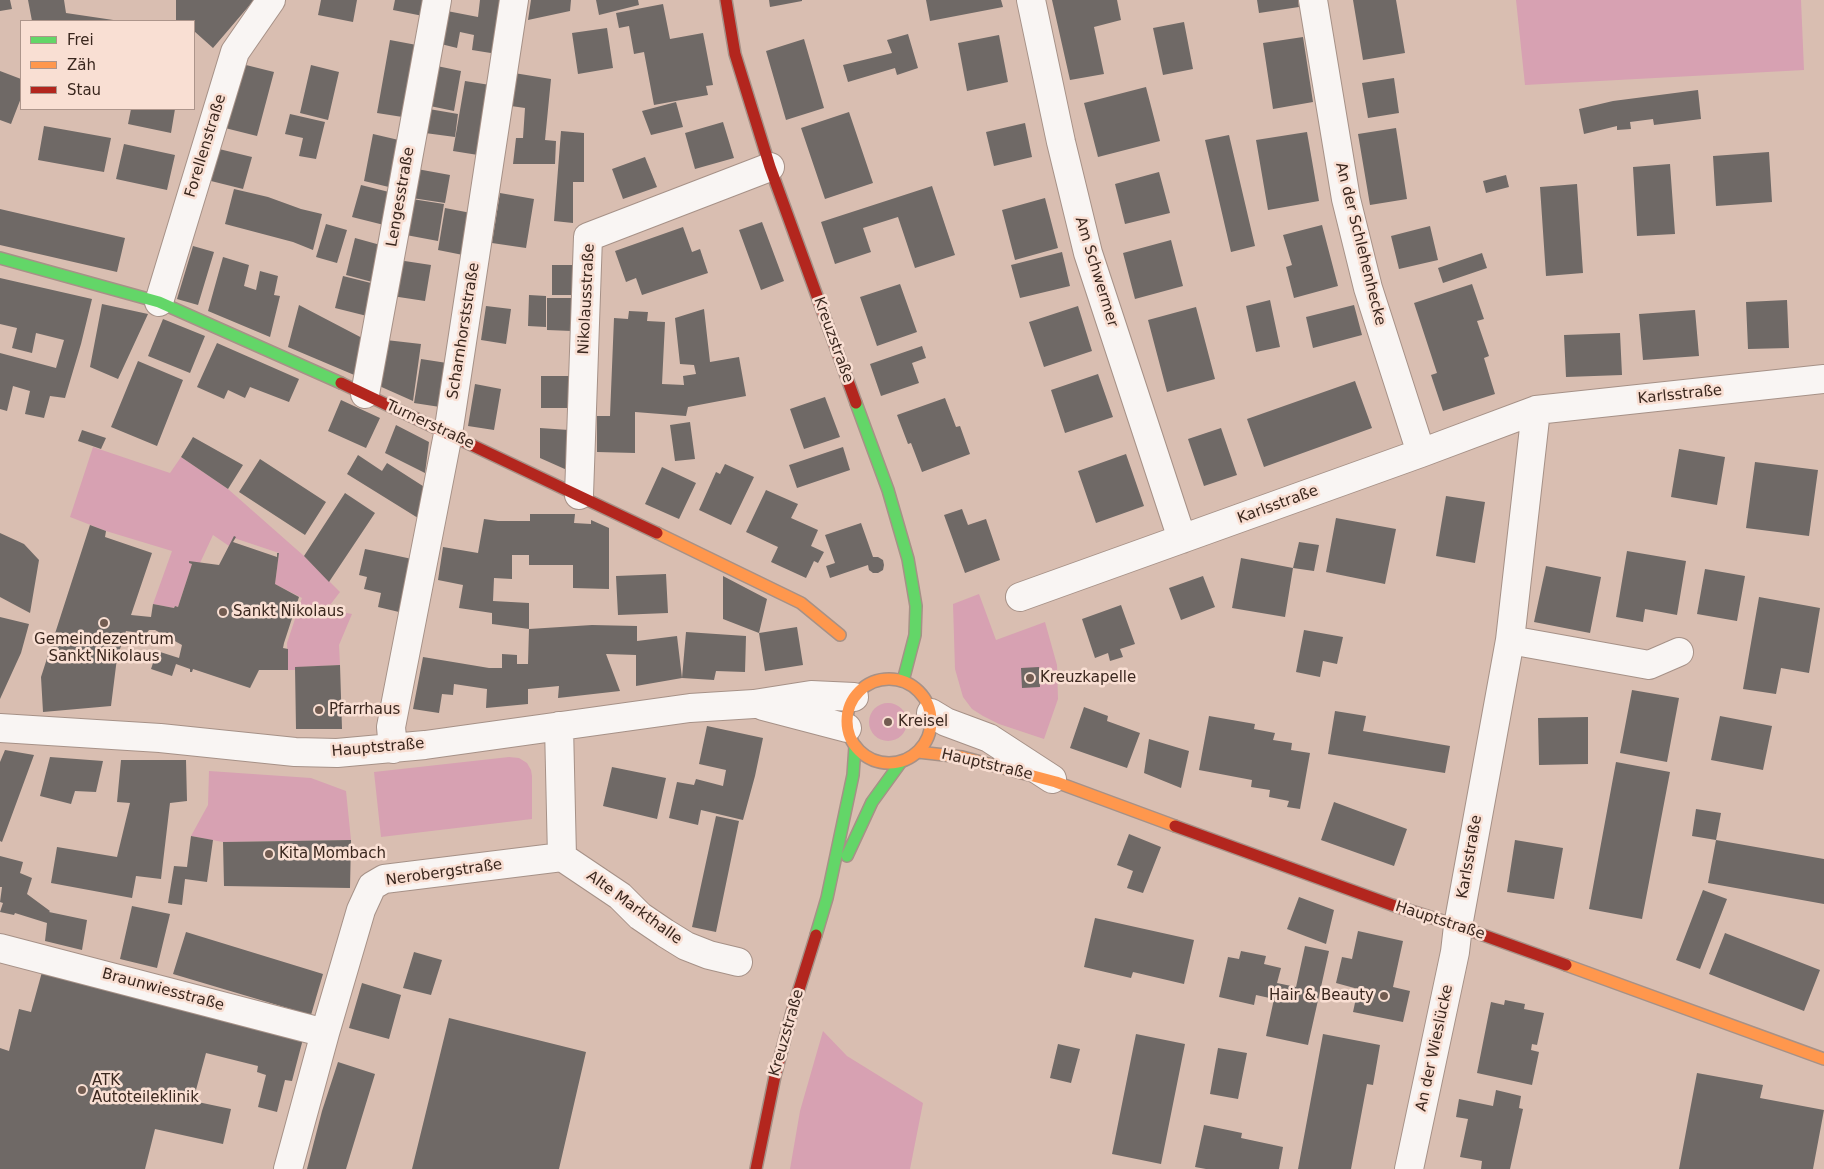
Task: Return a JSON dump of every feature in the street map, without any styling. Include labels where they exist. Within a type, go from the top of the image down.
[{"type":"street","name":"Forellenstraße","points":[[159,302],[234,52],[271,0]]},
{"type":"street","name":"Lengesstraße","points":[[365,394],[438,0]]},
{"type":"street","name":"Scharnhorststraße","points":[[393,748],[391,728],[448,434],[514,0]]},
{"type":"street","name":"Kreuzstraße","points":[[726,0],[735,54],[770,167],[890,496],[908,559],[916,606],[915,636],[903,681]]},
{"type":"street","name":"Am Schwermer","points":[[1031,0],[1061,142],[1088,253],[1182,539]]},
{"type":"street","name":"An der Schlehenhecke","points":[[1313,0],[1346,199],[1368,288],[1421,453]]},
{"type":"street","name":"Nikolausstraße","points":[[579,495],[588,237],[770,167]]},
{"type":"street","name":"Turnerstraße","points":[[0,258],[159,302],[365,394],[801,603],[840,634]]},
{"type":"street","name":"Karlsstraße","points":[[1020,597],[1536,410],[1824,380]]},
{"type":"street","name":"Karlsstraße","points":[[1458,926],[1510,640],[1536,410]]},
{"type":"street","points":[[1510,640],[1649,664],[1679,652]]},
{"type":"street","points":[[851,737],[849,707],[854,697],[871,683],[881,679],[903,681],[913,686],[921,694],[931,713]]},
{"type":"street","name":"Hauptstraße","points":[[0,728],[160,738],[295,752],[345,753],[690,708],[754,704],[811,695],[854,697]]},
{"type":"street","name":"Hauptstraße","points":[[754,704],[851,737],[864,755],[876,761],[888,764],[901,762]]},
{"type":"street","name":"Hauptstraße","points":[[1056,782],[989,738],[946,722],[931,713],[929,735],[918,752],[962,757],[1056,782],[1392,905],[1458,926],[1824,1059]]},
{"type":"street","points":[[559,726],[562,857]]},
{"type":"street","name":"Kreuzstraße","points":[[756,1169],[764,1119],[775,1076],[792,1012],[827,898],[853,775],[851,737]]},
{"type":"street","points":[[901,762],[918,752]]},
{"type":"street","name":"Kreuzstraße","points":[[827,898],[872,802],[901,762]]},
{"type":"street","name":"Alte Markthalle","points":[[562,857],[620,896],[640,916],[686,946],[709,955],[738,962]]},
{"type":"street","name":"Nerobergstraße","points":[[288,1169],[325,1033],[362,910],[372,886],[384,879],[562,857]]},
{"type":"street","name":"An der Wieslücke","points":[[1409,1169],[1455,952],[1458,926]]},
{"type":"street","name":"Braunwiesstraße","points":[[0,948],[325,1033]]},
{"type":"shaded area","points":[[1516,0],[1801,0],[1804,70],[1525,85]]},
{"type":"shaded area","points":[[93,447],[170,473],[181,457],[228,489],[304,556],[340,592],[327,609],[352,614],[339,645],[340,665],[295,667],[295,670],[288,670],[287,643],[302,598],[275,584],[279,553],[234,538],[229,546],[213,535],[200,563],[189,562],[192,564],[178,607],[153,604],[172,551],[106,531],[70,517]]},
{"type":"shaded area","points":[[979,594],[996,640],[1045,622],[1057,665],[1058,699],[1044,739],[999,724],[983,716],[972,709],[963,697],[955,669],[953,604]]},
{"type":"shaded area","points":[[888,703],[901,709],[907,722],[901,735],[888,741],[875,735],[869,722],[875,709]]},
{"type":"shaded area","points":[[509,757],[519,758],[527,763],[531,770],[532,819],[381,837],[374,772]]},
{"type":"shaded area","points":[[209,771],[311,778],[346,791],[351,840],[223,842],[191,836],[208,805]]},
{"type":"shaded area","points":[[823,1031],[847,1056],[923,1103],[910,1169],[790,1169],[800,1111]]},
{"type":"building","points":[[0,0],[10,0],[12,9],[0,11]]},
{"type":"building","points":[[28,0],[64,0],[66,13],[113,20],[32,20]]},
{"type":"building","points":[[176,0],[254,0],[213,48],[195,32],[195,20],[176,20]]},
{"type":"building","points":[[321,0],[357,0],[353,22],[318,15]]},
{"type":"building","points":[[395,0],[432,0],[428,17],[393,10]]},
{"type":"building","points":[[480,0],[505,0],[497,54],[472,50],[474,35],[460,32],[457,48],[441,44],[447,11],[478,17]]},
{"type":"building","points":[[531,0],[571,0],[570,11],[528,20]]},
{"type":"building","points":[[596,0],[638,0],[639,5],[599,15]]},
{"type":"building","points":[[769,0],[802,0],[802,1],[770,7]]},
{"type":"building","points":[[926,0],[1001,0],[1003,7],[930,21]]},
{"type":"building","points":[[1052,0],[1117,0],[1121,20],[1094,27],[1104,74],[1070,80]]},
{"type":"building","points":[[1257,0],[1298,0],[1299,7],[1259,13]]},
{"type":"building","points":[[1353,0],[1396,0],[1405,53],[1363,60]]},
{"type":"building","points":[[663,4],[670,39],[703,33],[713,85],[706,86],[708,95],[654,105],[644,52],[634,54],[629,26],[619,28],[616,13]]},
{"type":"building","points":[[1184,22],[1193,69],[1163,75],[1153,28]]},
{"type":"building","points":[[607,28],[613,68],[578,74],[572,33]]},
{"type":"building","points":[[908,34],[918,68],[897,75],[895,68],[848,82],[843,65],[892,53],[887,40]]},
{"type":"building","points":[[999,35],[1008,82],[967,91],[958,43]]},
{"type":"building","points":[[1303,37],[1313,102],[1273,109],[1263,43]]},
{"type":"building","points":[[804,39],[824,108],[786,120],[766,51]]},
{"type":"building","points":[[390,40],[422,46],[409,118],[377,113]]},
{"type":"building","points":[[242,64],[274,72],[257,136],[225,128]]},
{"type":"building","points":[[311,65],[339,72],[328,120],[300,113]]},
{"type":"building","points":[[437,66],[461,71],[454,111],[430,106]]},
{"type":"building","points":[[0,71],[20,79],[20,101],[11,124],[0,120]]},
{"type":"building","points":[[514,73],[551,79],[545,140],[556,141],[555,164],[513,164],[516,138],[523,138],[525,108],[511,106]]},
{"type":"building","points":[[1394,78],[1399,113],[1368,118],[1362,83]]},
{"type":"building","points":[[465,81],[490,85],[478,155],[453,151]]},
{"type":"building","points":[[1146,87],[1160,141],[1098,157],[1084,103]]},
{"type":"building","points":[[1698,90],[1701,119],[1654,125],[1653,119],[1630,122],[1631,129],[1617,130],[1617,126],[1584,134],[1579,109],[1613,101]]},
{"type":"building","points":[[676,102],[683,127],[651,135],[642,111]]},
{"type":"building","points":[[429,109],[458,114],[455,137],[425,133]]},
{"type":"building","points":[[131,110],[175,110],[171,133],[128,124]]},
{"type":"building","points":[[849,112],[873,183],[825,199],[801,128]]},
{"type":"building","points":[[290,114],[325,122],[316,159],[299,156],[303,138],[285,134]]},
{"type":"building","points":[[723,122],[734,158],[695,169],[685,133]]},
{"type":"building","points":[[1025,123],[1032,157],[994,166],[986,132]]},
{"type":"building","points":[[44,126],[111,138],[104,172],[38,160]]},
{"type":"building","points":[[1396,128],[1407,199],[1370,205],[1358,134]]},
{"type":"building","points":[[561,131],[584,133],[584,182],[573,182],[573,223],[554,221]]},
{"type":"building","points":[[1307,132],[1319,201],[1268,210],[1256,140]]},
{"type":"building","points":[[373,134],[403,141],[393,188],[364,181]]},
{"type":"building","points":[[1229,135],[1255,246],[1231,252],[1205,140]]},
{"type":"building","points":[[124,144],[175,155],[167,190],[116,179]]},
{"type":"building","points":[[219,149],[252,157],[243,189],[211,181]]},
{"type":"building","points":[[1769,152],[1772,202],[1716,206],[1713,156]]},
{"type":"building","points":[[645,157],[657,187],[623,199],[612,169]]},
{"type":"building","points":[[1670,164],[1675,234],[1637,236],[1633,167]]},
{"type":"building","points":[[417,169],[450,175],[445,203],[412,198]]},
{"type":"building","points":[[1159,172],[1170,213],[1125,224],[1115,184]]},
{"type":"building","points":[[1506,175],[1509,187],[1486,193],[1483,181]]},
{"type":"building","points":[[1577,184],[1583,273],[1546,276],[1540,187]]},
{"type":"building","points":[[361,185],[393,193],[384,225],[352,217]]},
{"type":"building","points":[[932,186],[955,255],[915,268],[898,217],[863,228],[871,252],[835,264],[821,222]]},
{"type":"building","points":[[234,189],[268,197],[301,209],[322,214],[313,250],[293,242],[225,224]]},
{"type":"building","points":[[500,193],[534,199],[526,248],[492,243]]},
{"type":"building","points":[[1045,198],[1058,248],[1015,260],[1002,210]]},
{"type":"building","points":[[412,199],[444,204],[438,241],[406,235]]},
{"type":"building","points":[[445,208],[471,213],[463,255],[438,250]]},
{"type":"building","points":[[0,209],[125,238],[117,272],[0,245]]},
{"type":"building","points":[[762,222],[784,281],[761,290],[739,230]]},
{"type":"building","points":[[326,224],[347,230],[337,263],[316,257]]},
{"type":"building","points":[[1322,225],[1338,286],[1294,298],[1286,267],[1292,265],[1283,235]]},
{"type":"building","points":[[1430,226],[1438,260],[1399,269],[1391,236]]},
{"type":"building","points":[[683,227],[692,252],[700,249],[708,273],[642,295],[636,278],[626,282],[615,251]]},
{"type":"building","points":[[355,238],[384,246],[376,283],[346,275]]},
{"type":"building","points":[[1171,240],[1183,286],[1135,299],[1123,253]]},
{"type":"building","points":[[193,246],[214,252],[198,305],[177,299]]},
{"type":"building","points":[[1062,252],[1070,286],[1020,298],[1011,265]]},
{"type":"building","points":[[1482,253],[1487,268],[1443,283],[1438,268]]},
{"type":"building","points":[[223,257],[249,265],[244,286],[256,290],[260,271],[278,276],[274,295],[280,296],[270,337],[208,311]]},
{"type":"building","points":[[398,260],[431,265],[425,301],[392,296]]},
{"type":"building","points":[[552,265],[577,265],[577,295],[552,295]]},
{"type":"building","points":[[343,276],[375,284],[367,316],[335,308]]},
{"type":"building","points":[[0,278],[92,299],[65,398],[50,396],[44,418],[25,414],[30,391],[13,386],[7,411],[0,409],[0,353],[56,368],[64,340],[36,333],[32,353],[12,348],[17,328],[0,324]]},
{"type":"building","points":[[900,284],[917,332],[877,346],[860,297]]},
{"type":"building","points":[[1472,284],[1484,319],[1477,321],[1489,356],[1484,358],[1495,394],[1443,411],[1431,375],[1437,373],[1414,303]]},
{"type":"building","points":[[529,295],[546,296],[546,327],[528,326]]},
{"type":"building","points":[[547,298],[573,298],[572,331],[547,330]]},
{"type":"building","points":[[1270,300],[1280,347],[1256,352],[1246,306]]},
{"type":"building","points":[[1787,300],[1789,348],[1748,349],[1746,302]]},
{"type":"building","points":[[102,304],[148,314],[118,379],[90,367]]},
{"type":"building","points":[[299,305],[366,340],[359,377],[288,347]]},
{"type":"building","points":[[1354,305],[1362,335],[1313,348],[1306,317]]},
{"type":"building","points":[[486,306],[511,309],[506,344],[481,340]]},
{"type":"building","points":[[1078,306],[1092,351],[1044,367],[1029,322]]},
{"type":"building","points":[[1196,307],[1215,379],[1167,392],[1148,320]]},
{"type":"building","points":[[704,309],[710,362],[739,357],[746,396],[688,407],[686,416],[635,412],[635,453],[597,452],[597,416],[610,416],[614,318],[628,319],[629,311],[648,312],[647,321],[665,322],[662,384],[684,385],[683,376],[696,374],[694,365],[680,364],[675,318]]},
{"type":"building","points":[[1695,310],[1699,356],[1643,360],[1639,314]]},
{"type":"building","points":[[163,319],[205,336],[190,373],[148,356]]},
{"type":"building","points":[[1620,333],[1622,375],[1566,377],[1564,335]]},
{"type":"building","points":[[386,340],[421,344],[413,401],[377,385]]},
{"type":"building","points":[[217,343],[299,379],[289,402],[250,387],[245,398],[228,390],[224,399],[197,387]]},
{"type":"building","points":[[922,346],[926,358],[912,363],[919,383],[881,396],[870,364]]},
{"type":"building","points":[[421,359],[447,363],[440,407],[414,403]]},
{"type":"building","points":[[138,361],[183,380],[157,446],[111,427]]},
{"type":"building","points":[[1098,374],[1113,417],[1065,433],[1051,390]]},
{"type":"building","points":[[541,376],[573,376],[573,408],[541,408]]},
{"type":"building","points":[[1355,381],[1372,428],[1264,467],[1247,419]]},
{"type":"building","points":[[475,384],[501,389],[494,430],[468,426]]},
{"type":"building","points":[[825,397],[840,437],[804,449],[790,409]]},
{"type":"building","points":[[945,398],[956,427],[960,426],[970,454],[922,472],[911,443],[908,444],[897,415]]},
{"type":"building","points":[[341,400],[380,418],[366,448],[328,431]]},
{"type":"building","points":[[690,422],[695,459],[675,461],[670,425]]},
{"type":"building","points":[[396,425],[429,442],[425,473],[385,453]]},
{"type":"building","points":[[540,428],[569,430],[567,470],[540,458]]},
{"type":"building","points":[[1221,428],[1237,475],[1204,486],[1188,439]]},
{"type":"building","points":[[82,430],[106,438],[101,449],[78,441]]},
{"type":"building","points":[[193,437],[243,465],[228,489],[181,457]]},
{"type":"building","points":[[843,447],[850,470],[797,488],[789,465]]},
{"type":"building","points":[[1679,449],[1725,457],[1717,505],[1671,497]]},
{"type":"building","points":[[1126,454],[1144,506],[1096,523],[1078,471]]},
{"type":"building","points":[[358,455],[382,471],[387,463],[426,488],[418,518],[347,474]]},
{"type":"building","points":[[260,459],[326,502],[305,535],[239,492]]},
{"type":"building","points":[[1755,462],[1818,470],[1809,536],[1746,528]]},
{"type":"building","points":[[725,464],[754,477],[731,525],[699,510],[716,472],[720,474]]},
{"type":"building","points":[[662,467],[696,483],[679,519],[645,504]]},
{"type":"building","points":[[766,490],[798,504],[791,518],[818,530],[811,546],[824,552],[818,563],[814,561],[806,578],[771,562],[778,547],[746,532]]},
{"type":"building","points":[[345,493],[375,513],[329,582],[304,556]]},
{"type":"building","points":[[1446,496],[1485,502],[1475,563],[1436,556]]},
{"type":"building","points":[[962,509],[968,525],[986,519],[1000,560],[965,573],[944,515]]},
{"type":"building","points":[[530,514],[575,514],[574,523],[591,524],[591,520],[609,528],[609,589],[573,588],[573,565],[529,565],[529,555],[512,555],[512,579],[494,578],[493,601],[529,603],[529,629],[492,624],[492,613],[459,608],[463,585],[438,580],[443,547],[478,553],[484,519],[530,521]]},
{"type":"building","points":[[1336,518],[1396,529],[1385,584],[1326,572]]},
{"type":"building","points":[[861,523],[873,557],[883,560],[883,570],[873,573],[869,570],[868,565],[830,578],[826,566],[835,563],[825,535]]},
{"type":"building","points":[[90,525],[106,531],[105,537],[152,553],[131,615],[151,617],[153,604],[178,607],[192,564],[189,561],[219,565],[234,536],[236,537],[233,542],[277,557],[277,553],[279,553],[275,584],[299,597],[283,648],[288,649],[288,670],[259,670],[250,688],[193,669],[190,672],[190,669],[176,664],[172,676],[151,669],[157,651],[179,658],[182,645],[155,630],[149,630],[146,634],[126,631],[117,658],[111,706],[43,712],[41,677]]},
{"type":"building","points":[[0,533],[24,544],[39,560],[30,613],[0,597]]},
{"type":"building","points":[[1299,542],[1319,545],[1314,571],[1293,568]]},
{"type":"building","points":[[365,549],[412,559],[399,612],[378,607],[381,593],[364,589],[367,577],[359,575]]},
{"type":"building","points":[[1627,551],[1686,561],[1677,615],[1645,609],[1643,622],[1616,617]]},
{"type":"building","points":[[1241,558],[1293,568],[1285,617],[1232,608]]},
{"type":"building","points":[[1546,566],[1601,577],[1590,633],[1534,622]]},
{"type":"building","points":[[1705,569],[1745,576],[1737,621],[1697,614]]},
{"type":"building","points":[[666,574],[668,613],[618,615],[616,576]]},
{"type":"building","points":[[723,576],[767,599],[759,633],[723,619]]},
{"type":"building","points":[[1203,576],[1215,607],[1181,620],[1169,588]]},
{"type":"building","points":[[1759,597],[1820,608],[1809,673],[1781,668],[1776,694],[1743,689]]},
{"type":"building","points":[[1121,605],[1135,644],[1120,649],[1123,657],[1110,661],[1108,653],[1095,658],[1082,619]]},
{"type":"building","points":[[0,617],[29,624],[21,653],[0,699]]},
{"type":"building","points":[[592,625],[637,626],[637,641],[677,636],[682,678],[636,686],[636,655],[606,654],[620,691],[558,698],[559,686],[528,689],[528,704],[486,708],[487,689],[454,684],[453,695],[442,694],[439,713],[413,709],[423,657],[489,668],[502,668],[502,654],[517,655],[517,664],[528,664],[529,629]]},
{"type":"building","points":[[797,627],[803,665],[765,671],[759,633]]},
{"type":"building","points":[[1304,630],[1343,637],[1337,664],[1323,661],[1320,677],[1296,672]]},
{"type":"building","points":[[686,632],[746,636],[745,672],[716,671],[714,680],[682,678]]},
{"type":"building","name":"Pfarrhaus","points":[[340,665],[342,729],[296,729],[295,667]]},
{"type":"building","name":"Kreuzkapelle","points":[[1039,667],[1040,687],[1022,688],[1021,668]]},
{"type":"building","points":[[1632,690],[1679,698],[1667,762],[1620,753]]},
{"type":"building","points":[[1084,707],[1108,716],[1107,721],[1140,733],[1127,768],[1070,748]]},
{"type":"building","points":[[1335,711],[1366,716],[1363,731],[1450,746],[1445,773],[1328,754]]},
{"type":"building","points":[[1209,716],[1255,724],[1254,729],[1275,733],[1273,740],[1292,743],[1291,750],[1310,753],[1300,809],[1287,807],[1289,801],[1269,797],[1270,790],[1251,787],[1252,780],[1199,770]]},
{"type":"building","points":[[1720,716],[1772,726],[1763,770],[1711,760]]},
{"type":"building","points":[[1588,717],[1588,764],[1539,765],[1538,718]]},
{"type":"building","points":[[707,726],[763,738],[743,820],[701,810],[698,825],[669,818],[677,782],[694,785],[696,779],[723,786],[726,770],[699,764]]},
{"type":"building","points":[[1149,739],[1189,751],[1181,788],[1144,773]]},
{"type":"building","points":[[5,750],[34,755],[2,842],[0,841],[0,762]]},
{"type":"building","points":[[50,757],[103,761],[96,792],[75,791],[71,804],[40,796]]},
{"type":"building","points":[[121,760],[186,760],[187,801],[170,803],[161,879],[136,876],[132,898],[51,883],[57,847],[117,857],[130,803],[117,802]]},
{"type":"building","points":[[1616,762],[1670,772],[1642,919],[1589,909]]},
{"type":"building","points":[[612,767],[666,778],[657,819],[603,806]]},
{"type":"building","points":[[1334,802],[1407,829],[1394,866],[1321,840]]},
{"type":"building","points":[[1696,809],[1721,813],[1716,840],[1692,836]]},
{"type":"building","points":[[716,816],[739,821],[716,932],[692,927]]},
{"type":"building","points":[[1129,834],[1161,847],[1143,893],[1127,888],[1133,871],[1117,865]]},
{"type":"building","points":[[191,836],[213,840],[207,882],[185,879],[182,905],[168,903],[174,866],[187,867]]},
{"type":"building","points":[[351,840],[350,888],[224,886],[223,842]]},
{"type":"building","points":[[1515,840],[1563,848],[1554,899],[1507,892]]},
{"type":"building","points":[[1716,840],[1824,859],[1824,904],[1708,883]]},
{"type":"building","points":[[0,856],[23,862],[20,873],[32,878],[27,894],[49,912],[87,920],[82,950],[45,941],[47,923],[15,913],[14,915],[0,912],[3,903],[0,902],[2,887],[0,887]]},
{"type":"building","points":[[1703,890],[1727,899],[1700,969],[1676,960]]},
{"type":"building","points":[[1299,897],[1334,910],[1326,944],[1287,929]]},
{"type":"building","points":[[132,906],[170,914],[157,968],[120,959]]},
{"type":"building","points":[[1095,918],[1194,940],[1184,984],[1133,972],[1131,978],[1084,967]]},
{"type":"building","points":[[1358,931],[1403,941],[1393,987],[1410,991],[1403,1022],[1353,1012],[1358,989],[1336,983],[1342,957],[1352,959]]},
{"type":"building","points":[[186,932],[323,974],[311,1015],[173,974]]},
{"type":"building","points":[[1725,933],[1820,970],[1804,1011],[1709,974]]},
{"type":"building","points":[[1305,946],[1329,951],[1308,1045],[1266,1036],[1274,999],[1256,995],[1254,1005],[1219,997],[1228,957],[1239,959],[1241,951],[1266,956],[1264,964],[1281,968],[1277,983],[1296,987]]},
{"type":"building","points":[[414,952],[442,960],[431,995],[403,988]]},
{"type":"building","name":"ATK Autoteileklinik","points":[[42,972],[303,1039],[292,1081],[285,1080],[277,1112],[258,1107],[266,1075],[257,1072],[258,1066],[206,1053],[193,1101],[231,1109],[223,1144],[155,1129],[145,1169],[0,1169],[0,1048],[9,1051],[19,1009],[31,1012]]},
{"type":"building","points":[[362,983],[401,995],[389,1039],[349,1028]]},
{"type":"building","points":[[1505,1000],[1525,1004],[1524,1009],[1544,1013],[1537,1045],[1532,1044],[1531,1050],[1539,1052],[1532,1085],[1477,1073],[1491,1002],[1504,1005]]},
{"type":"building","points":[[449,1018],[586,1052],[559,1169],[412,1169]]},
{"type":"building","points":[[1136,1034],[1185,1044],[1161,1164],[1112,1154]]},
{"type":"building","points":[[1323,1034],[1380,1045],[1373,1085],[1367,1084],[1351,1169],[1298,1169]]},
{"type":"building","points":[[1058,1044],[1080,1049],[1071,1083],[1050,1078]]},
{"type":"building","points":[[1218,1048],[1247,1053],[1238,1099],[1210,1094]]},
{"type":"building","points":[[338,1062],[375,1074],[346,1169],[307,1169],[322,1111]]},
{"type":"building","points":[[1697,1073],[1763,1085],[1760,1098],[1824,1110],[1813,1169],[1679,1169]]},
{"type":"building","points":[[1496,1090],[1521,1096],[1519,1108],[1523,1109],[1510,1169],[1481,1169],[1482,1161],[1460,1157],[1468,1119],[1456,1117],[1459,1099],[1493,1106]]},
{"type":"building","points":[[1204,1125],[1242,1133],[1241,1138],[1283,1147],[1279,1169],[1206,1169],[1195,1167]]},
{"type":"traffic: fast","points":[[0,258],[159,302],[341,383]]},
{"type":"traffic: fast","points":[[856,403],[888,490],[908,559],[916,606],[915,635],[903,681]]},
{"type":"traffic: fast","points":[[816,935],[827,898],[853,775],[855,746]]},
{"type":"traffic: fast","points":[[847,856],[872,802],[901,762]]},
{"type":"traffic: slow","points":[[657,533],[801,603],[840,635]]},
{"type":"traffic: slow","points":[[889,679],[905,682],[919,691],[928,705],[931,721],[928,737],[919,751],[905,760],[889,763],[873,760],[859,751],[850,737],[847,721],[850,705],[859,691],[873,682],[889,679]]},
{"type":"traffic: slow","points":[[918,752],[962,757],[1056,782],[1175,826]]},
{"type":"traffic: slow","points":[[1566,965],[1824,1059]]},
{"type":"traffic: jam","points":[[726,0],[735,54],[770,167],[856,403]]},
{"type":"traffic: jam","points":[[341,383],[657,533]]},
{"type":"traffic: jam","points":[[1175,826],[1392,905],[1458,926],[1566,965]]},
{"type":"traffic: jam","points":[[756,1169],[775,1076],[792,1012],[816,935]]},
{"type":"place","name":"Sankt Nikolaus","points":[[223,612]]},
{"type":"place","name":"Gemeindezentrum Sankt Nikolaus","points":[[104,623]]},
{"type":"place","name":"Kreuzkapelle","points":[[1030,678]]},
{"type":"place","name":"Pfarrhaus","points":[[319,710]]},
{"type":"place","name":"Kreisel","points":[[888,722]]},
{"type":"place","name":"Kita Mombach","points":[[269,854]]},
{"type":"place","name":"Hair & Beauty","points":[[1384,996]]},
{"type":"place","name":"ATK Autoteileklinik","points":[[82,1090]]}]
